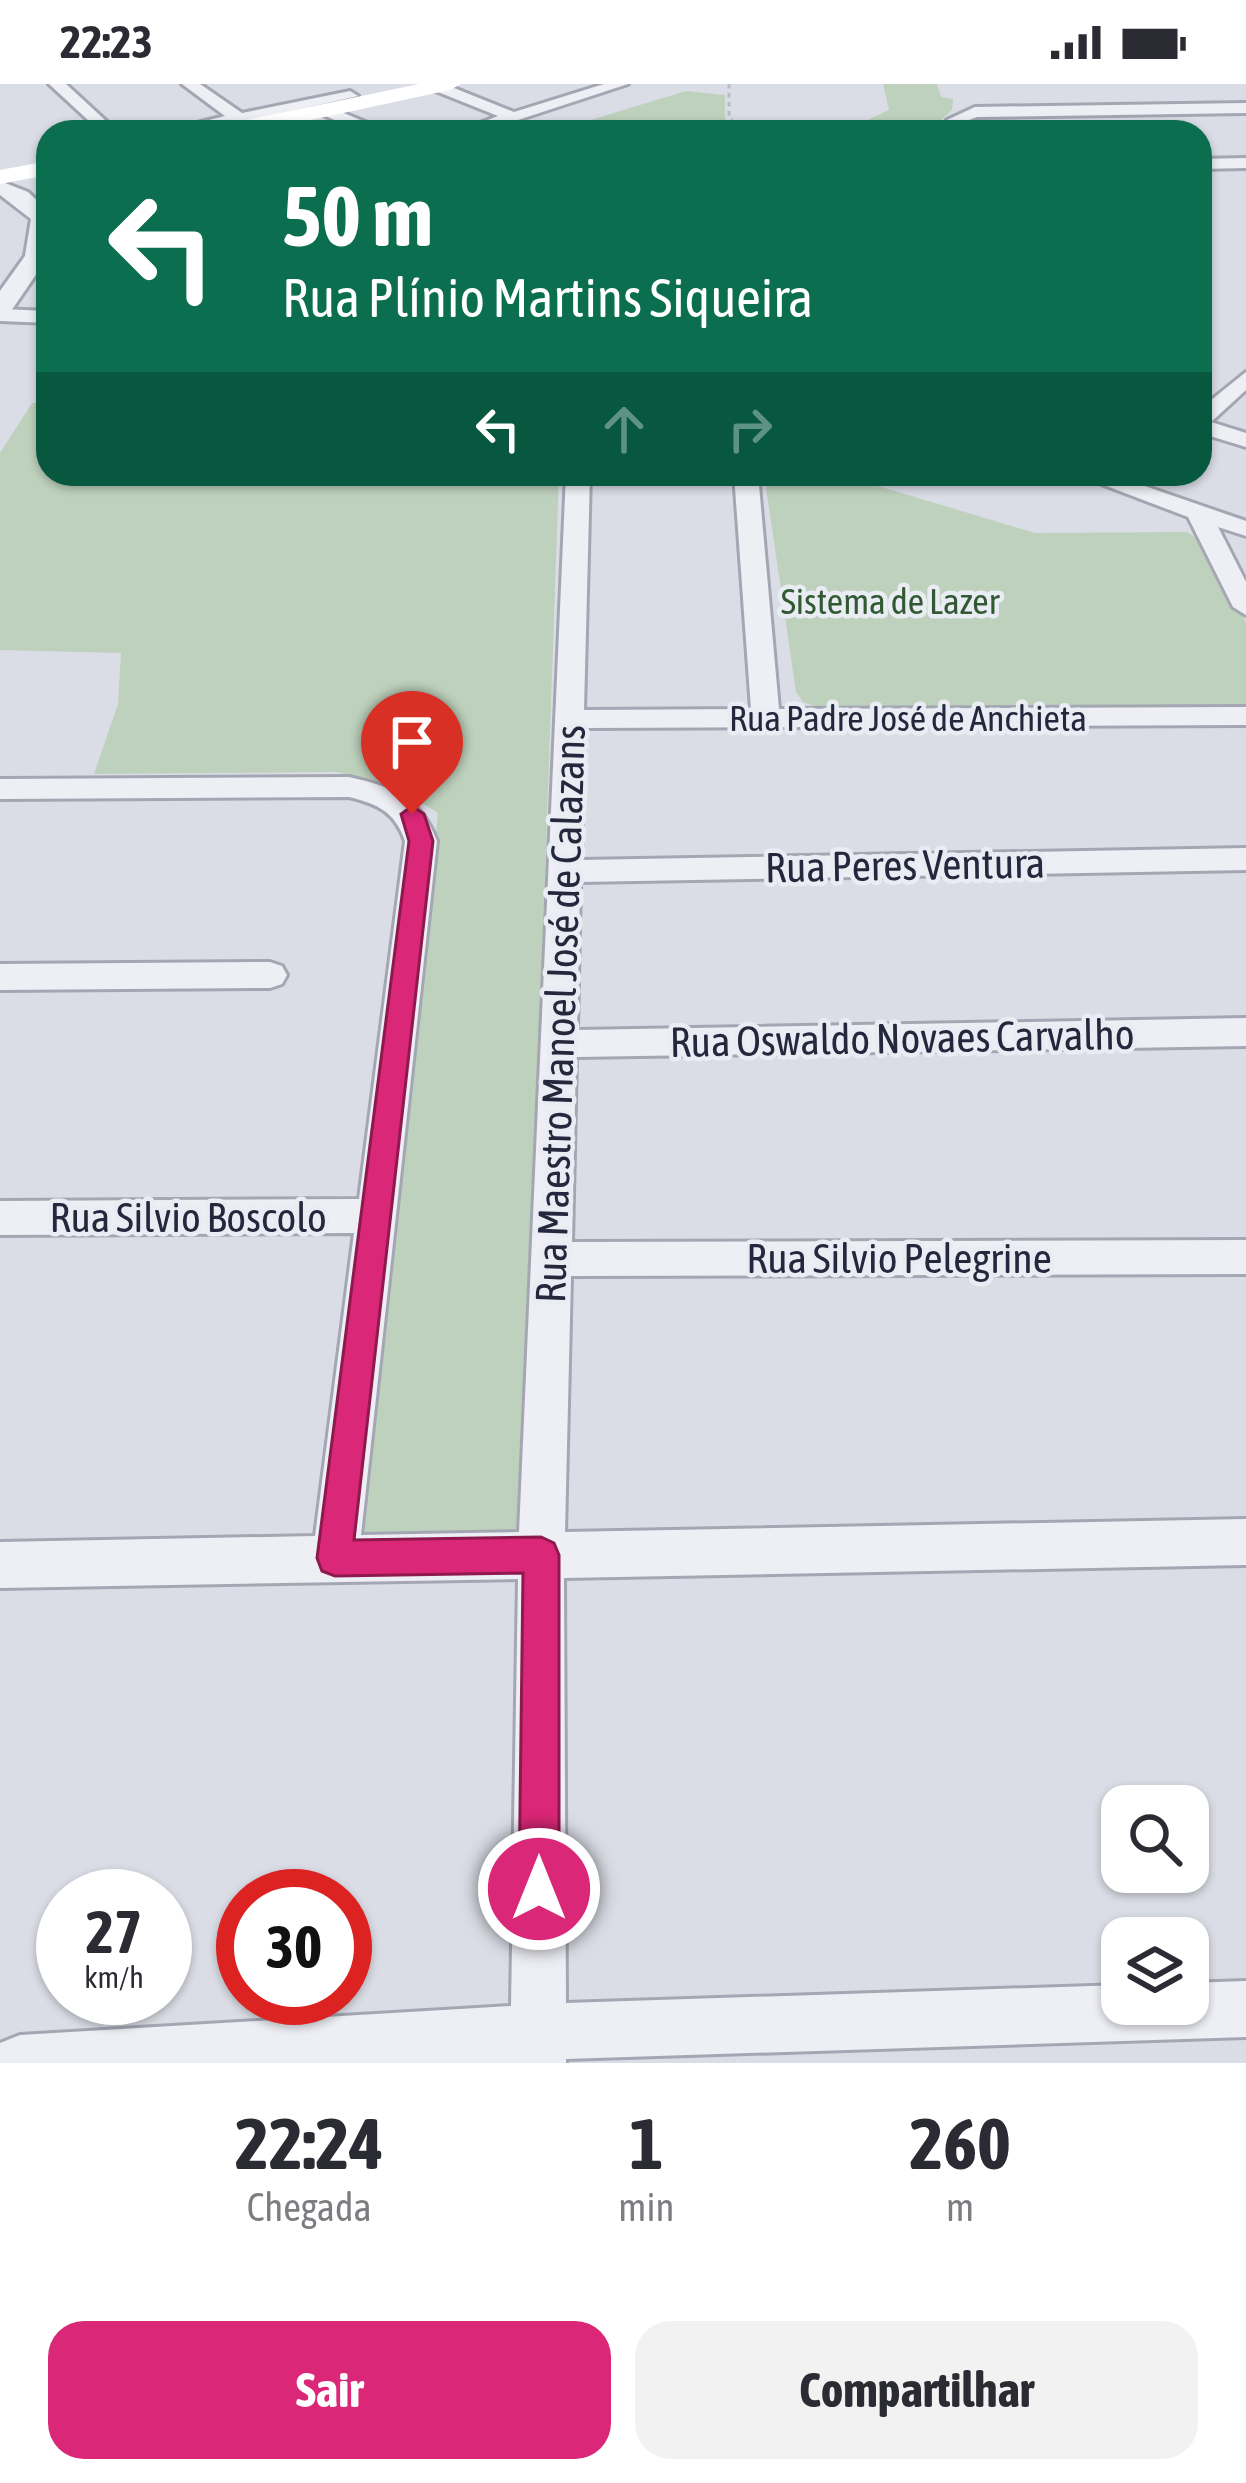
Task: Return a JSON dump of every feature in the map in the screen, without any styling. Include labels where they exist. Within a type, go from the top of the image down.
[{"type":"main road","points":[[270,120],[328,111],[355,99],[444,85]]},
{"type":"main road","points":[[0,177],[36,170]]},
{"type":"street","points":[[57,84],[97,120]]},
{"type":"street","points":[[190,84],[231,120]]},
{"type":"street","points":[[331,84],[355,99]]},
{"type":"street","points":[[444,85],[513,117]]},
{"type":"street","points":[[503,120],[608,85]]},
{"type":"street","points":[[260,120],[355,99]]},
{"type":"street","points":[[1018,120],[1246,108]]},
{"type":"street","points":[[328,111],[349,120]]},
{"type":"street","points":[[1212,164],[1246,164]]},
{"type":"street","points":[[10,192],[36,210]]},
{"type":"street","points":[[36,258],[0,312],[36,316]]},
{"type":"street","points":[[1212,411],[1246,378]]},
{"type":"street","points":[[1212,427],[1246,440]]},
{"type":"street","name":"Rua Maestro Manoel José de Calazans","points":[[538,2048],[541,1555],[578,486]]},
{"type":"street","points":[[747,486],[766,719]]},
{"type":"street","points":[[1148,486],[1198,513],[1246,529]]},
{"type":"street","points":[[1198,513],[1246,608]]},
{"type":"street","name":"Rua Padre José de Anchieta","points":[[570,719],[1246,716]]},
{"type":"street","points":[[0,789],[350,787],[385,795],[412,814],[421,841],[335,1558]]},
{"type":"street","name":"Rua Peres Ventura","points":[[564,871],[1246,859]]},
{"type":"street","points":[[0,977],[270,975]]},
{"type":"street","name":"Rua Oswaldo Novaes Carvalho","points":[[559,1044],[1246,1032]]},
{"type":"street","name":"Rua Silvio Boscolo","points":[[0,1218],[376,1216]]},
{"type":"street","name":"Rua Silvio Pelegrine","points":[[551,1259],[1246,1257]]},
{"type":"street","points":[[0,1564],[1246,1543]]},
{"type":"street","points":[[20,2063],[538,2048],[1246,2009]]},
{"type":"path","points":[[729,84],[732,120]]},
{"type":"green space","points":[[883,84],[937,84],[941,97],[953,99],[952,110],[941,120],[868,120],[889,110]]},
{"type":"green space","points":[[686,91],[725,95],[725,120],[591,120]]},
{"type":"green space","points":[[36,403],[36,486],[559,486],[522,1539],[358,1539],[438,813],[395,786],[337,772],[94,774],[118,704],[121,653],[0,650],[0,453]]},
{"type":"green space","name":"Sistema de Lazer","points":[[766,486],[878,486],[1035,533],[1187,532],[1208,545],[1246,623],[1246,707],[819,708],[803,702],[796,692]]},
{"type":"route","points":[[412,814],[421,841],[335,1558],[541,1555],[539,1889]]}]
